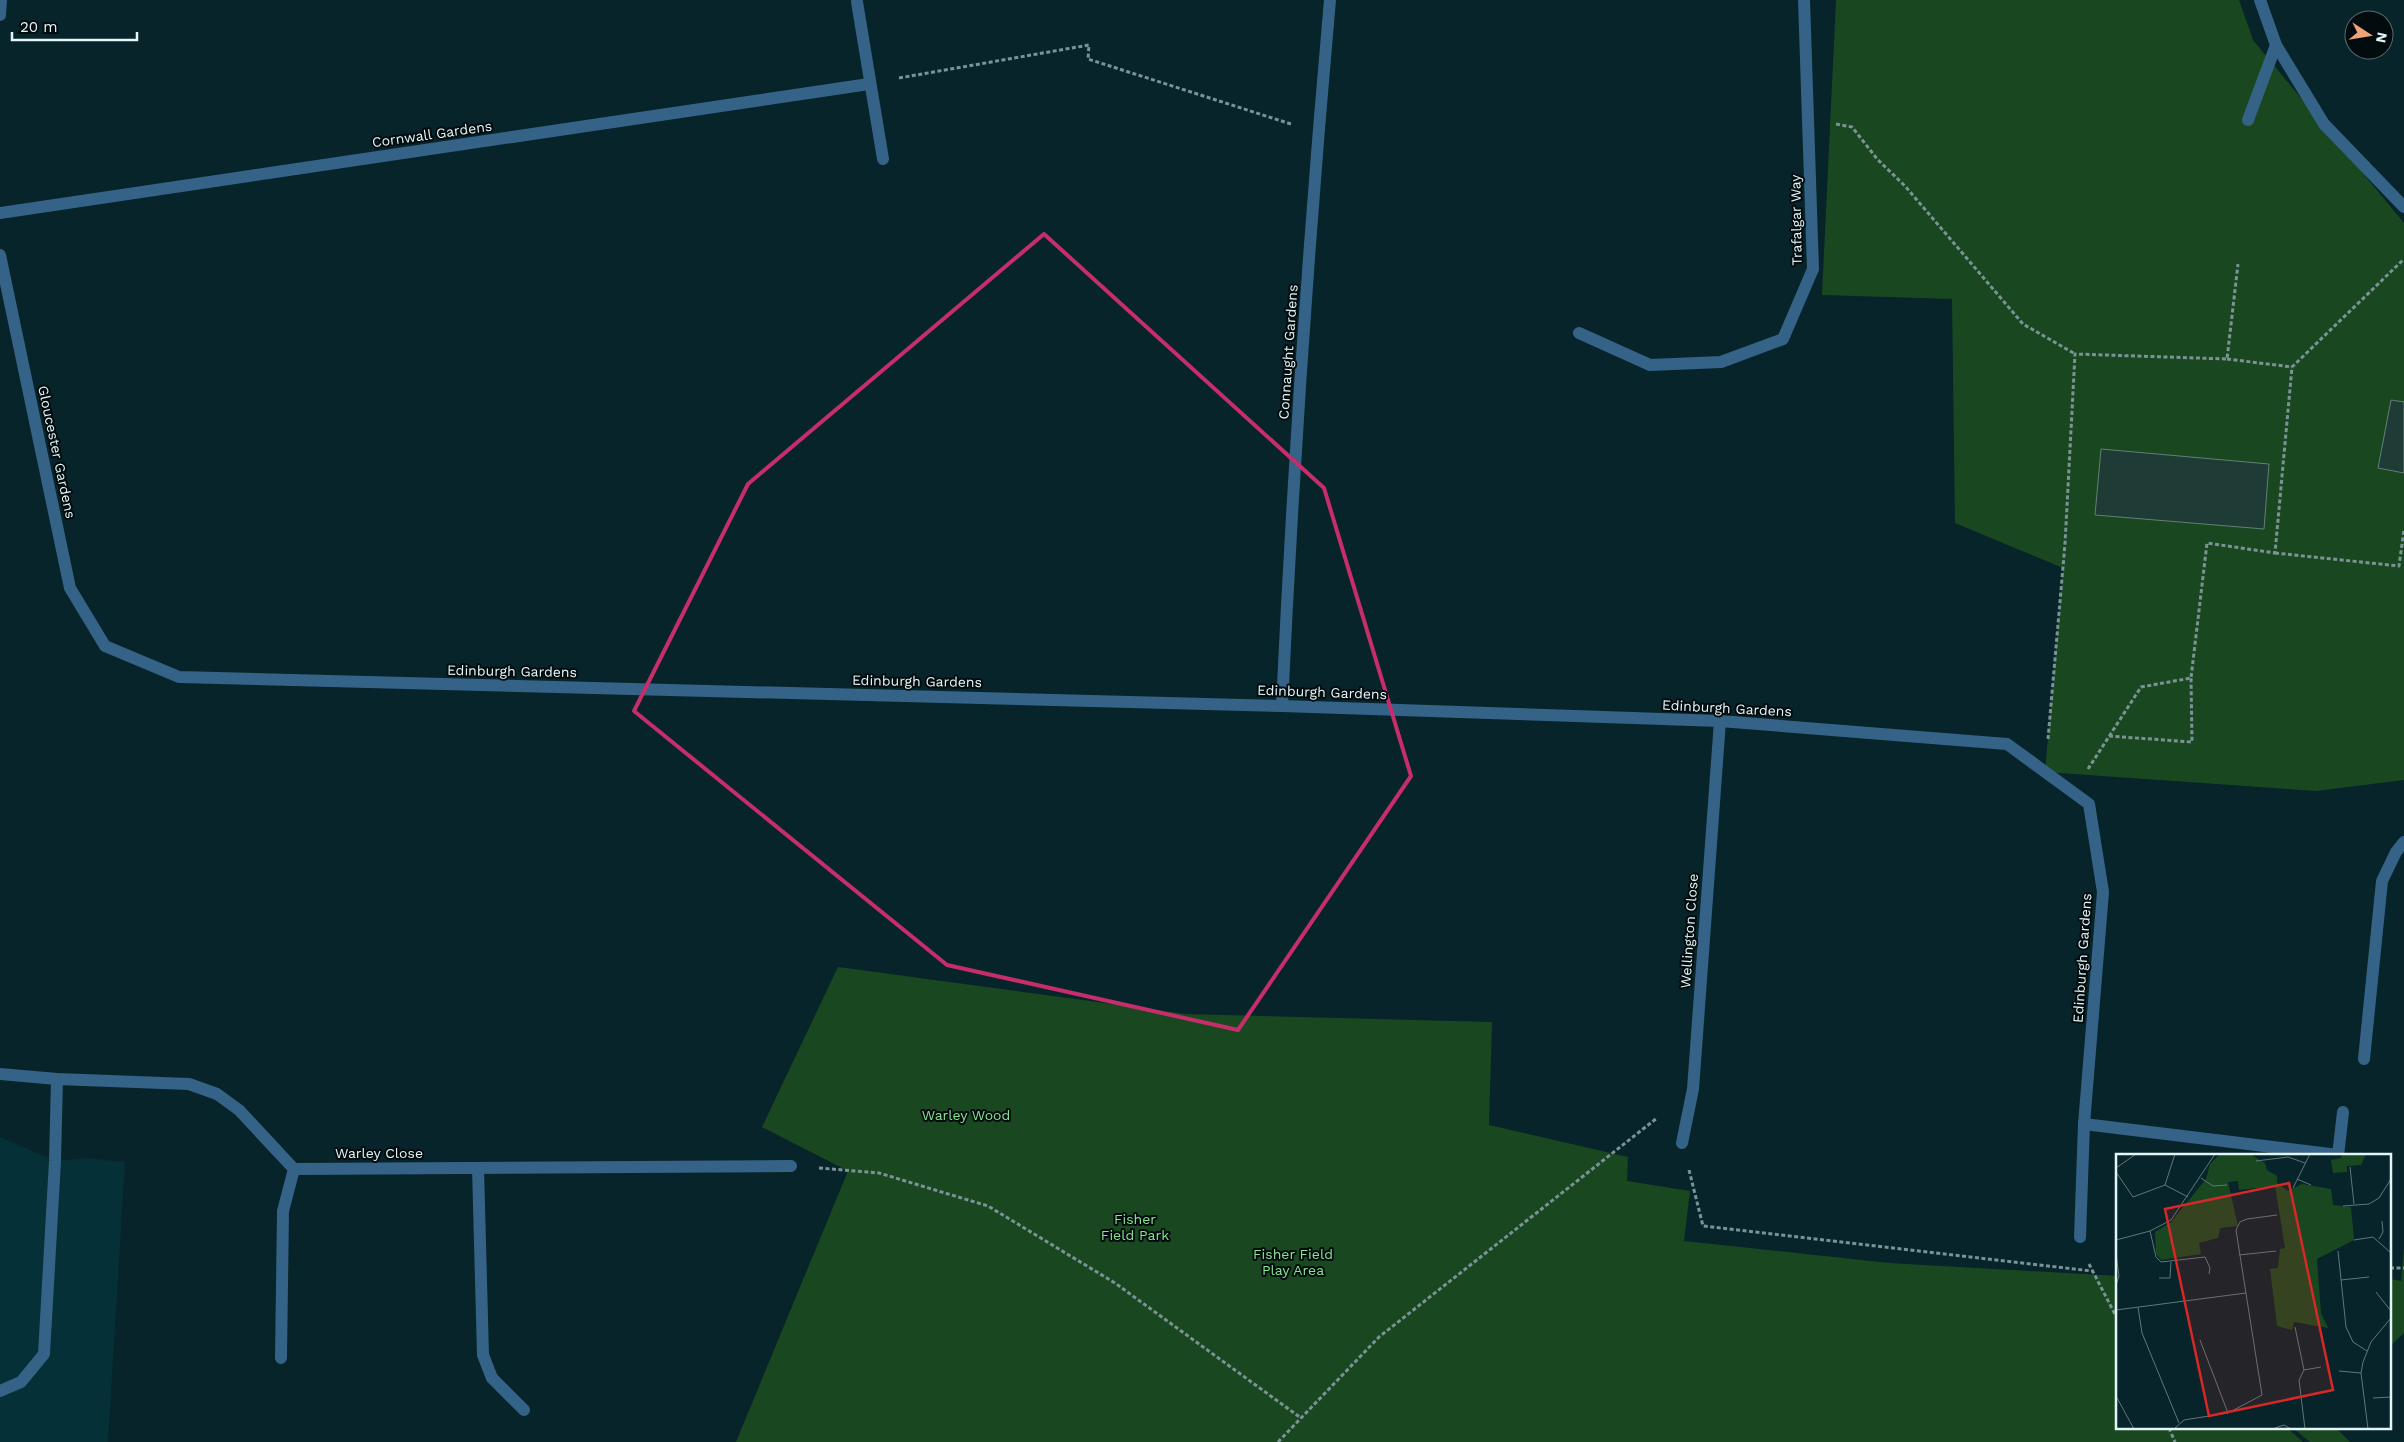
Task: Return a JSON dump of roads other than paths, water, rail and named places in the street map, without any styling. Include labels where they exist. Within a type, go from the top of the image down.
[{"type":"street","points":[[0,15],[1,0]]},
{"type":"street","name":"Connaught Gardens","points":[[1282,706],[1291,523],[1318,133],[1330,0]]},
{"type":"street","name":"Trafalgar Way","points":[[1579,333],[1650,365],[1721,362],[1782,339],[1813,269],[1804,0]]},
{"type":"street","points":[[2260,0],[2276,45],[2324,124],[2404,207]]},
{"type":"street","points":[[857,2],[869,84],[883,159]]},
{"type":"street","points":[[2248,120],[2276,45]]},
{"type":"street","name":"Cornwall Gardens","points":[[0,213],[869,84]]},
{"type":"street","name":"Gloucester Gardens","points":[[0,255],[70,588],[105,646]]},
{"type":"street","name":"Edinburgh Gardens","points":[[105,646],[179,677],[1282,706],[1720,721],[2007,744],[2089,804],[2103,892],[2084,1124],[2080,1237]]},
{"type":"street","name":"Wellington Close","points":[[1682,1143],[1693,1089],[1720,721]]},
{"type":"street","points":[[2364,1059],[2382,881],[2396,852],[2404,842]]},
{"type":"street","points":[[0,1074],[57,1079],[189,1084],[217,1094],[239,1110],[294,1169],[284,1211],[281,1358]]},
{"type":"street","points":[[0,1391],[21,1382],[44,1354],[55,1161],[57,1079]]},
{"type":"street","points":[[2338,1154],[2343,1112]]},
{"type":"street","points":[[2084,1124],[2322,1154]]},
{"type":"street","name":"Warley Close","points":[[294,1169],[791,1166]]},
{"type":"street","points":[[478,1168],[483,1355],[492,1378],[524,1410]]},
{"type":"park label","name":"Warley Wood","points":[[966,1115]]},
{"type":"park label","name":"Fisher Field Park","points":[[1135,1228]]},
{"type":"park label","name":"Fisher Field Play Area","points":[[1293,1262]]}]
